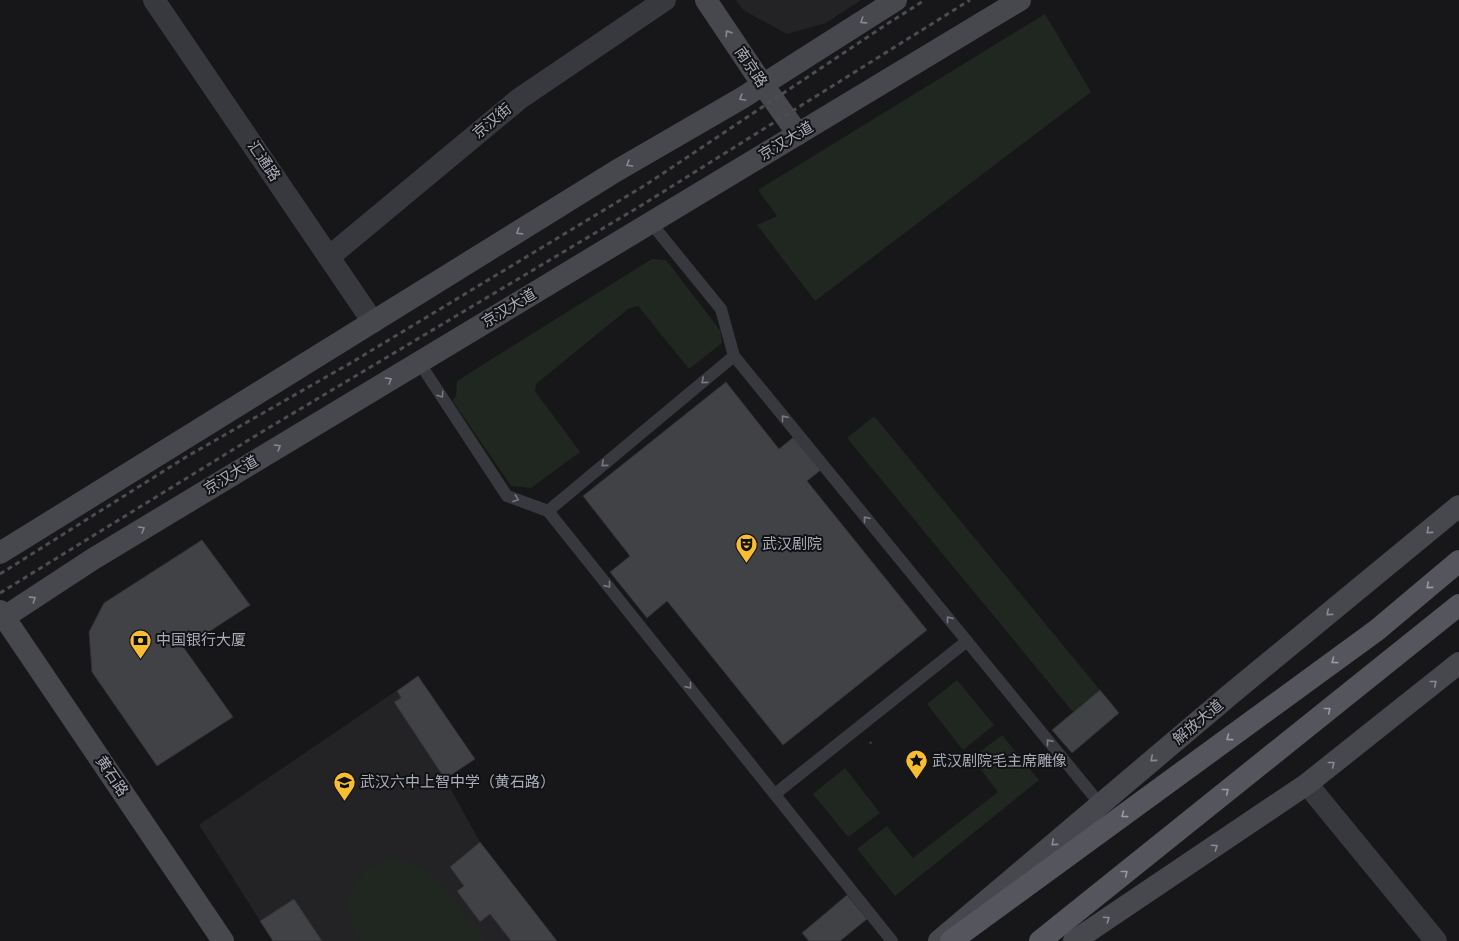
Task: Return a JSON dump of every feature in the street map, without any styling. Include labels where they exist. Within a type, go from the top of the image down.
[{"type":"main road","name":"南京路","points":[[706,0],[798,134]]},
{"type":"main road","points":[[0,553],[616,171],[763,85],[896,0]]},
{"type":"main road","name":"京汉大道","points":[[1,616],[1020,0]]},
{"type":"main road","name":"解放大道","points":[[939,941],[1232,693],[1459,506]]},
{"type":"main road","name":"解放大道","points":[[951,941],[1377,630],[1459,561]]},
{"type":"main road","points":[[1040,941],[1459,605]]},
{"type":"main road","name":"黄石路","points":[[1,616],[223,941]]},
{"type":"main road","points":[[1074,941],[1307,784],[1459,663]]},
{"type":"street","name":"汇通路","points":[[154,0],[373,322]]},
{"type":"street","name":"京汉街","points":[[329,257],[519,99],[665,0]]},
{"type":"street","points":[[1307,784],[1436,941]]},
{"type":"lane","points":[[651,222],[721,309],[734,356],[1100,804]]},
{"type":"lane","points":[[548,511],[734,356]]},
{"type":"lane","points":[[419,362],[507,496],[548,511],[892,941]]},
{"type":"lane","points":[[775,794],[967,641]]},
{"type":"shaded area","points":[[736,0],[861,0],[826,23],[787,34],[743,10]]},
{"type":"shaded area","points":[[1045,14],[1091,92],[815,301],[757,225],[777,216],[758,190]]},
{"type":"shaded area","points":[[652,259],[666,260],[720,330],[722,343],[689,369],[638,306],[628,309],[536,384],[535,391],[580,452],[531,488],[511,486],[452,400],[456,397],[457,381]]},
{"type":"shaded area","points":[[874,416],[1100,690],[1073,712],[847,438]]},
{"type":"shaded area","name":"武汉六中上智中学（黄石路）","points":[[418,676],[475,759],[445,779],[480,842],[557,941],[273,941],[199,825]]},
{"type":"shaded area","points":[[957,680],[994,725],[963,750],[927,704]]},
{"type":"shaded area","points":[[1002,735],[1039,780],[895,896],[857,849],[887,826],[913,858],[998,792],[972,758]]},
{"type":"shaded area","points":[[845,768],[880,813],[848,837],[813,794]]},
{"type":"shaded area","points":[[395,858],[424,867],[444,885],[485,941],[361,941],[353,929],[345,902],[365,871]]},
{"type":"building","name":"武汉剧院","points":[[726,382],[779,449],[795,436],[822,469],[807,481],[927,630],[783,745],[667,601],[647,618],[610,572],[630,556],[583,496]]},
{"type":"building","name":"中国银行大厦","points":[[202,540],[250,605],[184,648],[233,717],[157,766],[92,672],[89,632],[104,603]]},
{"type":"building","points":[[418,676],[475,759],[445,779],[394,702],[401,698],[397,691]]},
{"type":"building","points":[[1100,690],[1119,713],[1072,753],[1052,730]]},
{"type":"building","points":[[480,842],[557,941],[511,941],[490,914],[480,922],[457,891],[464,886],[450,867]]},
{"type":"building","points":[[847,895],[867,919],[840,941],[809,941],[802,933]]},
{"type":"building","points":[[294,899],[322,941],[273,941],[260,921]]},
{"type":"railway","points":[[0,574],[186,457],[354,361],[647,184],[925,0]]},
{"type":"railway","points":[[0,593],[260,433],[642,205],[970,0]]},
{"type":"place","name":"武汉剧院","points":[[747,564]]},
{"type":"place","name":"中国银行大厦","points":[[141,660]]},
{"type":"place","name":"武汉剧院毛主席雕像","points":[[917,780]]},
{"type":"place","name":"武汉六中上智中学（黄石路）","points":[[345,802]]}]
